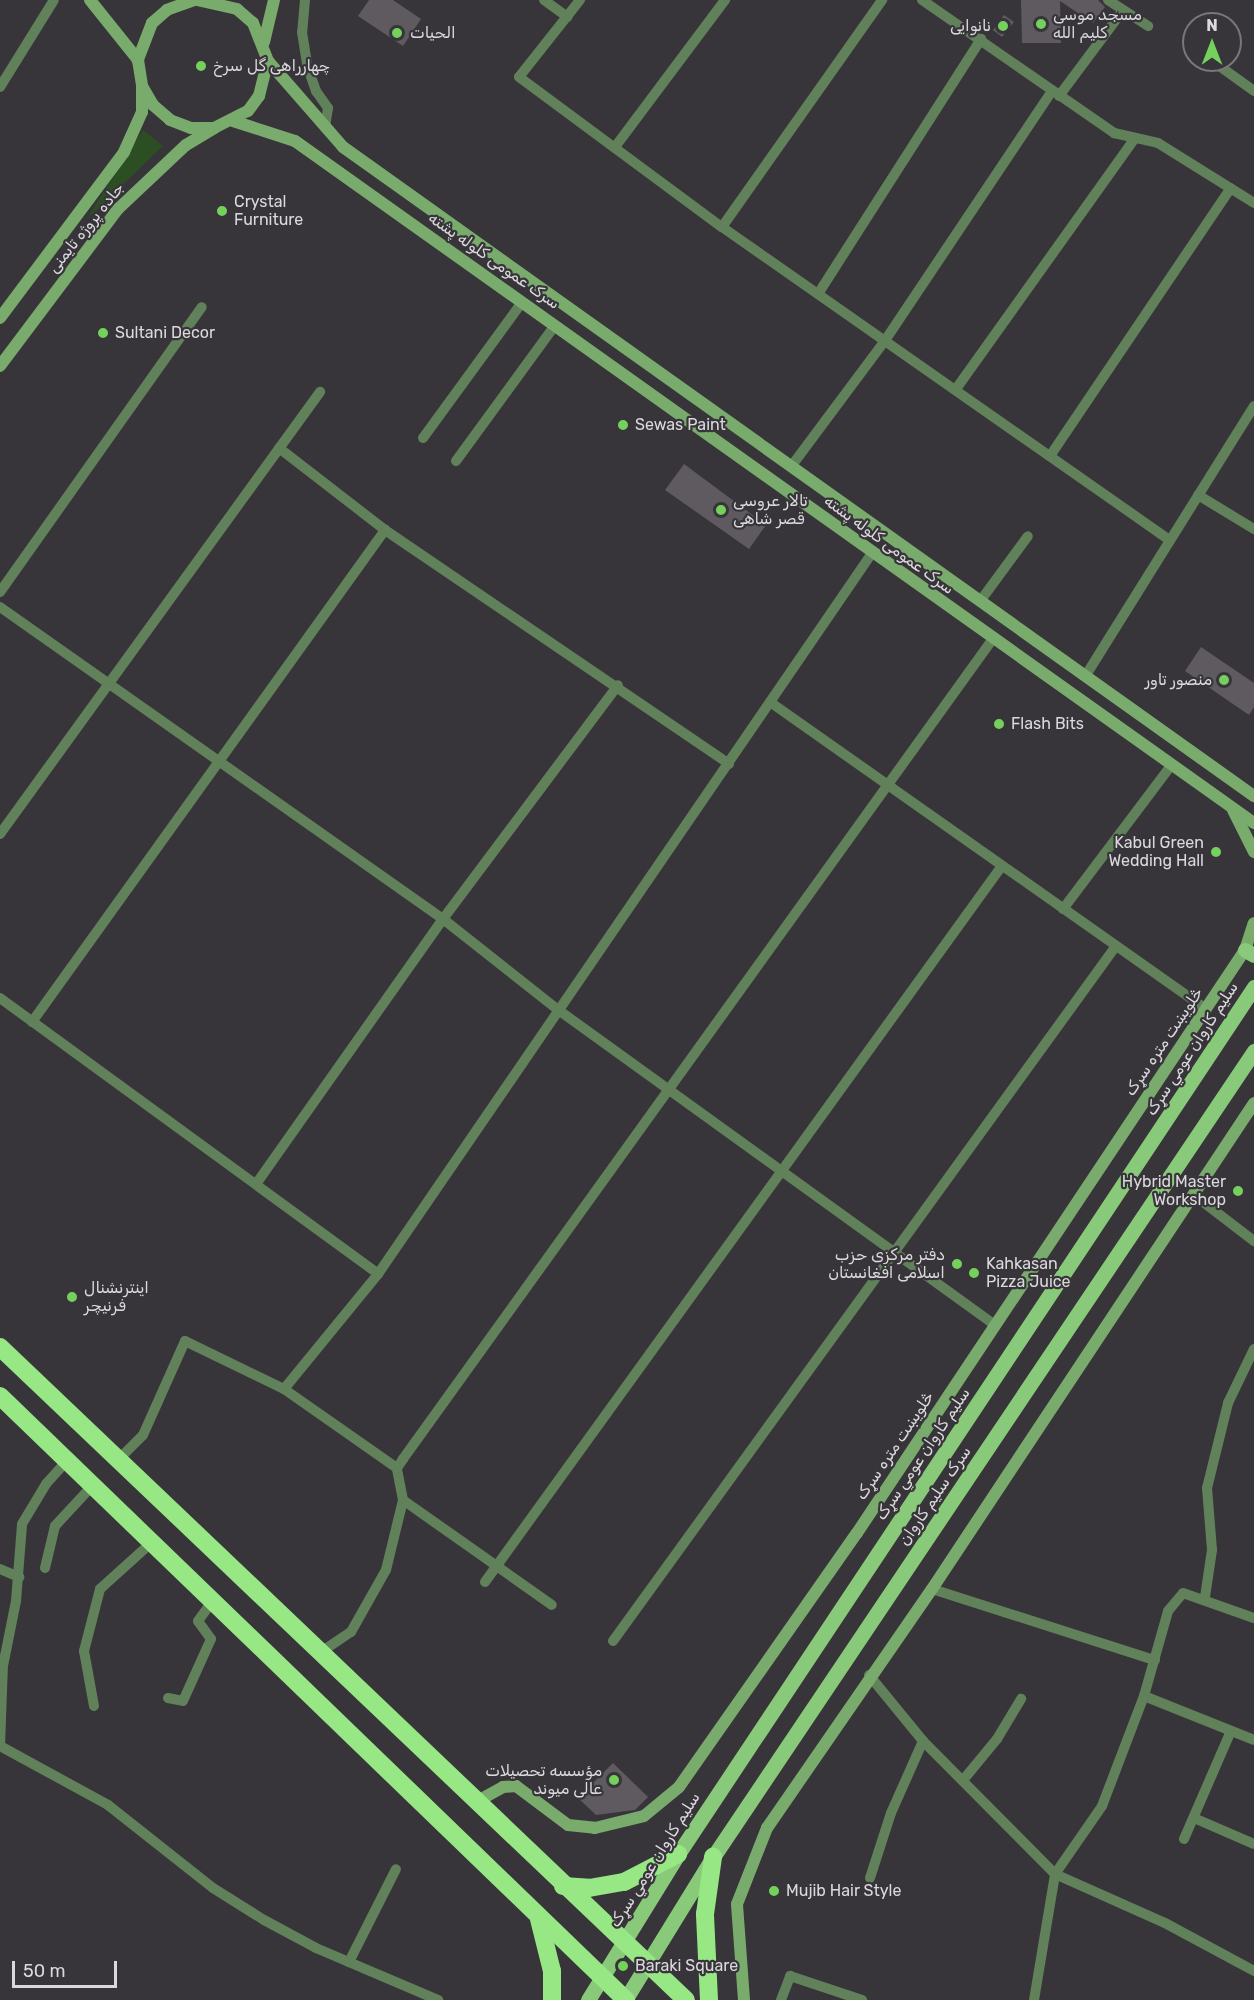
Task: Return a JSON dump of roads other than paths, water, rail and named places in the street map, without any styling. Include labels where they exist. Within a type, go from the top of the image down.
[{"type":"highway","points":[[0,1347],[563,1886],[648,1962],[686,2000]]},
{"type":"highway","points":[[0,1396],[602,1980],[626,2000]]},
{"type":"highway","points":[[563,1886],[615,1884],[678,1854]]},
{"type":"highway","points":[[709,2000],[705,1914],[713,1857]]},
{"type":"highway","points":[[539,1917],[552,1971],[552,2000]]},
{"type":"main road","points":[[90,0],[138,60]]},
{"type":"main road","points":[[189,0],[237,9],[253,23],[264,42],[268,61],[259,96],[233,121],[214,128],[191,128],[170,120],[153,105],[142,86],[138,60],[152,23],[189,0]]},
{"type":"main road","points":[[264,42],[274,0]]},
{"type":"main road","name":"سرک عمومی کلوله پشته","points":[[268,61],[326,128],[352,154],[793,464],[1252,793]]},
{"type":"main road","name":"جاده پروژه تایمنی","points":[[0,318],[124,152],[142,112],[142,86]]},
{"type":"main road","name":"سرک عمومی کلوله پشته","points":[[233,121],[295,141],[992,640],[1254,823]]},
{"type":"main road","name":"جاده پروژه تایمنی","points":[[0,366],[118,209],[186,145],[214,128]]},
{"type":"main road","points":[[1231,807],[1254,852]]},
{"type":"main road","name":"څلویښت متره سړک","points":[[476,1802],[503,1787],[516,1786],[568,1825],[595,1828],[633,1820],[661,1804],[679,1787],[850,1542],[1206,1009],[1249,952],[1254,923]]},
{"type":"main road","name":"سلیم کاروان عومي سړک","points":[[588,2000],[678,1854],[1254,987]]},
{"type":"main road","name":"سرک سلیم کاروان","points":[[626,2000],[713,1857],[1254,1051]]},
{"type":"main road","points":[[744,2000],[737,1904],[747,1873],[767,1828],[868,1675],[932,1588],[1254,1103]]},
{"type":"street","points":[[0,87],[54,0]]},
{"type":"street","points":[[305,0],[306,54],[316,91],[328,108],[326,128]]},
{"type":"street","points":[[544,0],[567,17]]},
{"type":"street","points":[[580,0],[519,77],[722,227],[1168,539]]},
{"type":"street","points":[[615,147],[725,0]]},
{"type":"street","points":[[722,227],[882,0]]},
{"type":"street","points":[[922,0],[1114,133],[1158,143],[1254,203]]},
{"type":"street","points":[[1108,0],[1148,26]]},
{"type":"street","points":[[793,464],[884,342],[1055,94],[1123,10]]},
{"type":"street","points":[[818,294],[981,39]]},
{"type":"street","points":[[1228,72],[1254,91]]},
{"type":"street","points":[[956,389],[1134,139]]},
{"type":"street","points":[[1050,456],[1231,188]]},
{"type":"street","points":[[423,438],[522,302]]},
{"type":"street","points":[[0,592],[202,307]]},
{"type":"street","points":[[456,461],[555,325]]},
{"type":"street","points":[[0,834],[320,392]]},
{"type":"street","points":[[1086,675],[1168,539],[1254,406]]},
{"type":"street","points":[[279,448],[385,530],[618,686],[729,764]]},
{"type":"street","points":[[1198,495],[1254,529]]},
{"type":"street","points":[[32,1022],[385,530]]},
{"type":"street","points":[[981,600],[1028,536]]},
{"type":"street","points":[[284,1389],[378,1274],[557,1009],[729,764],[872,553]]},
{"type":"street","points":[[0,607],[218,764],[443,919],[557,1009],[995,1325]]},
{"type":"street","points":[[397,1468],[671,1091],[992,640]]},
{"type":"street","points":[[256,1184],[443,919],[618,686]]},
{"type":"street","points":[[770,702],[1001,867],[1206,1009]]},
{"type":"street","points":[[1063,909],[1170,766]]},
{"type":"street","points":[[485,1582],[1001,867]]},
{"type":"street","points":[[613,1641],[897,1254],[1116,946]]},
{"type":"street","points":[[0,998],[378,1274]]},
{"type":"street","points":[[1194,1195],[1254,1241]]},
{"type":"street","points":[[119,1459],[143,1435],[186,1341],[284,1389],[397,1468],[403,1500],[394,1547],[359,1620],[321,1652]]},
{"type":"street","points":[[1205,1597],[1212,1550],[1207,1488],[1228,1403],[1254,1349]]},
{"type":"street","points":[[67,1461],[25,1515],[20,1577],[3,1666],[0,1746],[108,1805],[213,1888],[254,1914],[349,1962],[438,2000]]},
{"type":"street","points":[[45,1568],[55,1526],[92,1486]]},
{"type":"street","points":[[403,1500],[498,1564],[552,1605]]},
{"type":"street","points":[[94,1707],[84,1651],[100,1589],[150,1543]]},
{"type":"street","points":[[0,1569],[20,1577]]},
{"type":"street","points":[[932,1588],[1155,1660]]},
{"type":"street","points":[[1034,2000],[1056,1874],[1102,1806],[1144,1696],[1176,1598],[1183,1593],[1205,1597],[1254,1618]]},
{"type":"street","points":[[168,1698],[183,1701],[211,1640],[198,1621],[212,1602]]},
{"type":"street","points":[[868,1675],[923,1741],[964,1779],[1056,1874],[1165,1923],[1254,1971]]},
{"type":"street","points":[[1144,1696],[1254,1740]]},
{"type":"street","points":[[964,1779],[997,1739],[1021,1699]]},
{"type":"street","points":[[1184,1839],[1231,1731]]},
{"type":"street","points":[[870,1878],[891,1813],[923,1741]]},
{"type":"street","points":[[1194,1818],[1254,1844]]},
{"type":"street","points":[[349,1962],[396,1869]]},
{"type":"street","points":[[780,2000],[789,1976],[862,2000]]},
{"type":"place","name":"مسجد موسی کلیم الله","points":[[1041,24]]},
{"type":"place","name":"نانوایی","points":[[1003,26]]},
{"type":"place","name":"الحیات","points":[[397,33]]},
{"type":"place","name":"چهارراهی گل سرخ","points":[[201,66]]},
{"type":"place","name":"Crystal Furniture","points":[[222,211]]},
{"type":"place","name":"Sultani Decor","points":[[103,333]]},
{"type":"place","name":"Sewas Paint","points":[[623,425]]},
{"type":"place","name":"تالار عروسی قصر شاهی","points":[[721,510]]},
{"type":"place","name":"منصور تاور","points":[[1224,680]]},
{"type":"place","name":"Flash Bits","points":[[999,724]]},
{"type":"place","name":"Kabul Green Wedding Hall","points":[[1216,852]]},
{"type":"place","name":"Hybrid Master Workshop","points":[[1238,1191]]},
{"type":"place","name":"دفتر مرکزی حزب اسلامی افغانستان","points":[[957,1264]]},
{"type":"place","name":"Kahkasan Pizza Juice","points":[[974,1273]]},
{"type":"place","name":"اینترنشنال فرنیچر","points":[[72,1297]]},
{"type":"place","name":"مؤسسه تحصیلات عالی میوند","points":[[614,1780]]},
{"type":"place","name":"Mujib Hair Style","points":[[774,1891]]},
{"type":"place","name":"Baraki Square","points":[[623,1966]]}]
